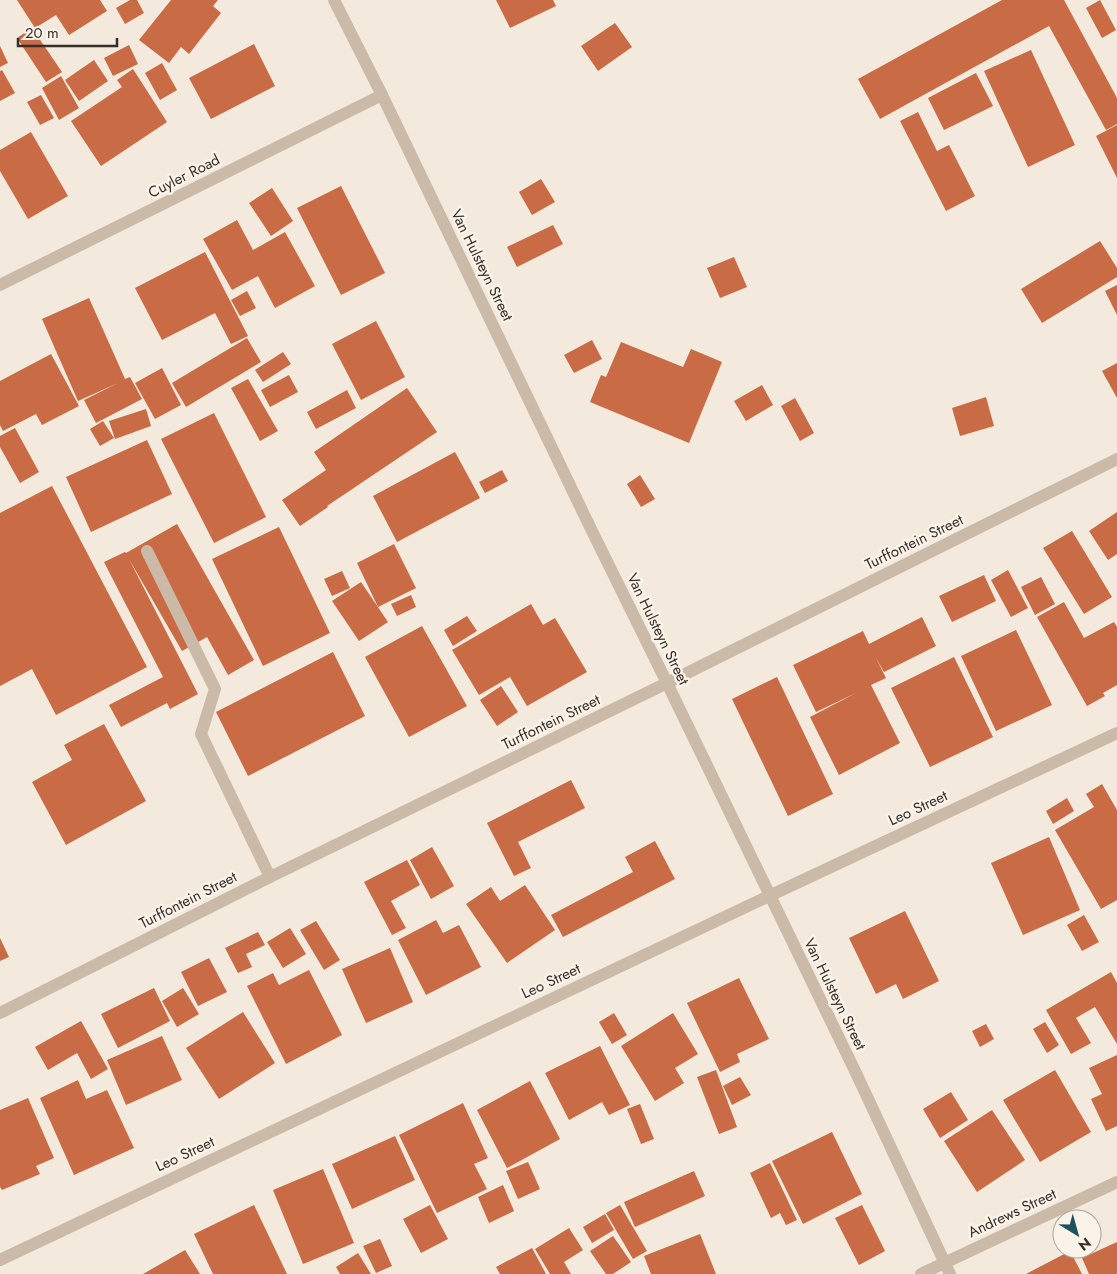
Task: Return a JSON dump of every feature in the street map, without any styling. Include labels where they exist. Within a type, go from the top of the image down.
[{"type":"street","name":"Van Hulsteyn Street","points":[[334,0],[668,683],[948,1268]]},
{"type":"street","name":"Cuyler Road","points":[[0,285],[382,95]]},
{"type":"street","name":"Turffontein Street","points":[[0,1013],[270,877],[668,683],[1117,459]]},
{"type":"street","points":[[148,551],[215,689],[201,734],[270,877]]},
{"type":"street","name":"Leo Street","points":[[0,1260],[1117,733]]},
{"type":"street","name":"Andrews Street","points":[[921,1274],[948,1268],[1117,1182]]},
{"type":"building","points":[[17,0],[100,0],[107,11],[69,35],[56,15],[35,28]]},
{"type":"building","points":[[130,0],[137,0],[144,13],[125,24],[116,8]]},
{"type":"building","points":[[171,0],[218,0],[213,6],[221,13],[189,54],[181,47],[169,63],[139,40]]},
{"type":"building","points":[[496,0],[553,0],[556,6],[510,28]]},
{"type":"building","points":[[1002,0],[1064,0],[1117,98],[1117,124],[1106,130],[1049,26],[880,119],[858,79]]},
{"type":"building","points":[[1100,0],[1116,30],[1102,38],[1086,8]]},
{"type":"building","points":[[615,23],[632,47],[598,71],[581,46]]},
{"type":"building","points":[[32,28],[62,72],[46,82],[17,38]]},
{"type":"building","points":[[254,44],[275,86],[211,119],[189,78]]},
{"type":"building","points":[[129,45],[138,64],[113,76],[104,58]]},
{"type":"building","points":[[0,46],[8,63],[0,67]]},
{"type":"building","points":[[1031,50],[1075,145],[1028,167],[984,71]]},
{"type":"building","points":[[94,60],[108,81],[79,101],[65,80]]},
{"type":"building","points":[[162,63],[177,90],[160,100],[145,73]]},
{"type":"building","points":[[133,69],[167,122],[101,166],[71,121],[122,87],[117,80]]},
{"type":"building","points":[[2,70],[15,93],[0,101],[0,71]]},
{"type":"building","points":[[976,73],[993,106],[944,130],[928,98]]},
{"type":"building","points":[[61,76],[79,108],[59,120],[42,88]]},
{"type":"building","points":[[41,95],[54,118],[40,125],[27,102]]},
{"type":"building","points":[[918,112],[937,151],[949,145],[975,196],[946,211],[900,121]]},
{"type":"building","points":[[1117,125],[1117,178],[1096,136]]},
{"type":"building","points":[[31,132],[68,196],[28,219],[0,171],[0,150]]},
{"type":"building","points":[[541,179],[555,202],[532,215],[519,192]]},
{"type":"building","points":[[341,186],[385,273],[341,295],[297,208]]},
{"type":"building","points":[[272,188],[293,221],[271,236],[249,203]]},
{"type":"building","points":[[237,220],[253,250],[285,232],[315,286],[275,308],[258,276],[232,290],[203,239]]},
{"type":"building","points":[[553,225],[563,244],[517,267],[507,247]]},
{"type":"building","points":[[1100,241],[1117,268],[1117,277],[1042,323],[1021,289]]},
{"type":"building","points":[[205,252],[248,336],[231,344],[215,313],[162,340],[135,288]]},
{"type":"building","points":[[734,257],[747,287],[720,298],[707,268]]},
{"type":"building","points":[[1117,285],[1117,315],[1105,291]]},
{"type":"building","points":[[247,291],[256,308],[240,316],[231,300]]},
{"type":"building","points":[[89,298],[125,379],[130,377],[142,399],[96,423],[84,400],[118,383],[78,401],[42,319]]},
{"type":"building","points":[[376,321],[405,377],[361,400],[332,344]]},
{"type":"building","points":[[247,338],[261,362],[186,407],[172,383]]},
{"type":"building","points":[[592,340],[602,359],[574,373],[564,355]]},
{"type":"building","points":[[621,342],[683,367],[691,349],[722,362],[689,443],[590,402],[601,375],[606,377]]},
{"type":"building","points":[[283,352],[291,364],[263,382],[255,370]]},
{"type":"building","points":[[51,354],[79,406],[42,425],[36,414],[3,431],[0,425],[0,381]]},
{"type":"building","points":[[1117,363],[1117,398],[1102,371]]},
{"type":"building","points":[[162,368],[181,405],[155,419],[135,383]]},
{"type":"building","points":[[289,375],[298,392],[270,407],[261,390]]},
{"type":"building","points":[[248,379],[278,431],[260,441],[231,388]]},
{"type":"building","points":[[762,385],[773,405],[746,421],[734,401]]},
{"type":"building","points":[[407,388],[437,432],[300,526],[282,500],[326,470],[314,452]]},
{"type":"building","points":[[347,390],[356,408],[316,429],[307,412]]},
{"type":"building","points":[[986,397],[994,426],[960,436],[952,408]]},
{"type":"building","points":[[795,398],[814,433],[800,441],[781,406]]},
{"type":"building","points":[[146,409],[151,426],[115,439],[109,421]]},
{"type":"building","points":[[214,413],[266,517],[214,543],[161,439]]},
{"type":"building","points":[[103,421],[114,438],[100,446],[90,429]]},
{"type":"building","points":[[15,428],[39,472],[20,483],[0,447],[0,436]]},
{"type":"building","points":[[147,440],[172,494],[91,532],[66,477]]},
{"type":"building","points":[[455,452],[480,498],[397,542],[373,496]]},
{"type":"building","points":[[502,470],[508,481],[485,493],[479,482]]},
{"type":"building","points":[[640,475],[655,499],[641,507],[627,484]]},
{"type":"building","points":[[52,486],[147,667],[56,715],[32,669],[0,686],[0,513]]},
{"type":"building","points":[[1117,512],[1117,554],[1108,560],[1089,531]]},
{"type":"building","points":[[177,524],[254,660],[228,675],[207,637],[182,651],[129,559],[198,694],[170,709],[167,703],[121,727],[109,705],[163,677],[104,562],[126,553]]},
{"type":"building","points":[[279,527],[330,633],[263,666],[212,559]]},
{"type":"building","points":[[1072,531],[1112,597],[1084,614],[1043,548]]},
{"type":"building","points":[[394,544],[416,588],[378,607],[357,563]]},
{"type":"building","points":[[1008,570],[1028,608],[1011,617],[991,580]]},
{"type":"building","points":[[342,571],[350,588],[332,596],[324,579]]},
{"type":"building","points":[[984,575],[996,601],[952,622],[939,596]]},
{"type":"building","points":[[1041,577],[1055,604],[1035,615],[1021,587]]},
{"type":"building","points":[[361,582],[388,622],[359,641],[332,601]]},
{"type":"building","points":[[411,595],[416,607],[397,616],[391,604]]},
{"type":"building","points":[[1064,602],[1084,638],[1114,622],[1117,627],[1117,685],[1103,693],[1105,696],[1087,706],[1037,617]]},
{"type":"building","points":[[531,604],[543,625],[555,618],[587,672],[527,706],[510,677],[479,695],[452,650]]},
{"type":"building","points":[[467,616],[477,631],[453,646],[444,630]]},
{"type":"building","points":[[922,617],[936,646],[884,672],[876,658],[886,678],[871,685],[900,743],[839,775],[810,717],[856,693],[816,712],[793,665],[863,631],[869,644]]},
{"type":"building","points":[[422,626],[467,706],[409,737],[365,657]]},
{"type":"building","points":[[1016,630],[1052,705],[996,731],[961,656]]},
{"type":"building","points":[[333,652],[365,716],[248,776],[216,712]]},
{"type":"building","points":[[954,657],[993,737],[930,767],[891,688]]},
{"type":"building","points":[[777,677],[833,794],[788,816],[732,699]]},
{"type":"building","points":[[501,686],[518,712],[497,726],[480,700]]},
{"type":"building","points":[[104,724],[146,801],[66,845],[32,782],[72,760],[64,745]]},
{"type":"building","points":[[571,780],[585,808],[518,842],[531,868],[514,876],[487,823]]},
{"type":"building","points":[[1102,784],[1117,810],[1117,900],[1101,909],[1055,830],[1094,807],[1086,794]]},
{"type":"building","points":[[1067,798],[1074,811],[1053,824],[1046,811]]},
{"type":"building","points":[[1049,837],[1080,910],[1023,935],[991,863]]},
{"type":"building","points":[[655,841],[675,879],[563,937],[551,915],[633,872],[625,857]]},
{"type":"building","points":[[432,847],[454,886],[431,899],[410,860]]},
{"type":"building","points":[[407,860],[420,885],[391,901],[406,928],[392,935],[364,882]]},
{"type":"building","points":[[525,885],[555,930],[507,963],[466,904],[491,887],[500,901]]},
{"type":"building","points":[[905,911],[939,981],[903,999],[896,984],[876,994],[849,938]]},
{"type":"building","points":[[1084,915],[1099,942],[1082,951],[1067,925]]},
{"type":"building","points":[[436,920],[443,933],[459,925],[481,967],[426,995],[398,940]]},
{"type":"building","points":[[316,921],[340,960],[324,970],[300,930]]},
{"type":"building","points":[[290,928],[306,954],[283,968],[267,942]]},
{"type":"building","points":[[258,932],[265,945],[246,954],[252,967],[238,973],[225,948]]},
{"type":"building","points":[[0,938],[9,957],[0,961]]},
{"type":"building","points":[[390,948],[413,1002],[366,1023],[342,969]]},
{"type":"building","points":[[209,958],[227,992],[198,1006],[181,972]]},
{"type":"building","points":[[309,970],[342,1035],[286,1064],[247,986],[273,973],[279,985]]},
{"type":"building","points":[[1111,972],[1117,983],[1117,1044],[1095,1007],[1076,1018],[1091,1043],[1071,1054],[1046,1010]]},
{"type":"building","points":[[739,978],[769,1039],[737,1054],[740,1062],[720,1072],[687,1003]]},
{"type":"building","points":[[154,988],[170,1021],[118,1048],[101,1014]]},
{"type":"building","points":[[183,988],[199,1014],[177,1027],[162,1001]]},
{"type":"building","points":[[243,1012],[275,1063],[219,1099],[186,1048]]},
{"type":"building","points":[[614,1013],[627,1035],[612,1044],[599,1022]]},
{"type":"building","points":[[673,1013],[698,1054],[675,1068],[684,1083],[655,1101],[621,1046]]},
{"type":"building","points":[[81,1021],[108,1069],[91,1079],[77,1053],[48,1070],[35,1047]]},
{"type":"building","points":[[1045,1022],[1059,1045],[1047,1053],[1033,1029]]},
{"type":"building","points":[[986,1024],[994,1039],[980,1047],[972,1031]]},
{"type":"building","points":[[162,1036],[182,1080],[126,1105],[107,1060]]},
{"type":"building","points":[[600,1046],[630,1105],[609,1115],[602,1102],[569,1120],[545,1073]]},
{"type":"building","points":[[1117,1055],[1117,1126],[1106,1131],[1091,1099],[1102,1094],[1089,1068]]},
{"type":"building","points":[[716,1070],[737,1127],[719,1134],[697,1077]]},
{"type":"building","points":[[1055,1070],[1091,1132],[1040,1162],[1003,1100]]},
{"type":"building","points":[[740,1077],[751,1095],[732,1105],[723,1086]]},
{"type":"building","points":[[78,1080],[86,1099],[107,1090],[134,1148],[74,1175],[40,1098]]},
{"type":"building","points":[[530,1081],[560,1139],[507,1168],[477,1110]]},
{"type":"building","points":[[951,1092],[968,1120],[940,1138],[923,1109]]},
{"type":"building","points":[[28,1098],[54,1158],[36,1166],[40,1174],[2,1190],[0,1187],[0,1110]]},
{"type":"building","points":[[463,1103],[488,1158],[474,1164],[487,1189],[437,1213],[399,1135]]},
{"type":"building","points":[[640,1104],[654,1139],[641,1144],[627,1109]]},
{"type":"building","points":[[992,1110],[1025,1160],[977,1192],[944,1141]]},
{"type":"building","points":[[832,1132],[862,1194],[803,1224],[772,1161]]},
{"type":"building","points":[[395,1136],[415,1180],[352,1209],[332,1164]]},
{"type":"building","points":[[528,1162],[540,1189],[518,1199],[506,1171]]},
{"type":"building","points":[[770,1163],[797,1220],[786,1225],[780,1213],[771,1218],[750,1173]]},
{"type":"building","points":[[323,1169],[354,1243],[303,1264],[273,1190]]},
{"type":"building","points":[[694,1171],[705,1196],[635,1227],[624,1202]]},
{"type":"building","points":[[503,1185],[514,1211],[489,1223],[478,1197]]},
{"type":"building","points":[[254,1205],[287,1274],[213,1274],[194,1234]]},
{"type":"building","points":[[430,1205],[448,1239],[421,1253],[403,1219]]},
{"type":"building","points":[[620,1205],[647,1251],[633,1259],[606,1213]]},
{"type":"building","points":[[862,1205],[885,1251],[859,1265],[835,1218]]},
{"type":"building","points":[[605,1214],[614,1230],[592,1243],[583,1227]]},
{"type":"building","points":[[569,1228],[583,1250],[564,1262],[571,1274],[550,1274],[535,1249]]},
{"type":"building","points":[[700,1234],[716,1274],[651,1274],[644,1256]]},
{"type":"building","points":[[613,1236],[631,1262],[613,1274],[606,1274],[590,1251]]},
{"type":"building","points":[[380,1239],[392,1266],[376,1273],[363,1246]]},
{"type":"building","points":[[1117,1242],[1117,1274],[1089,1274],[1082,1259],[1102,1259],[1102,1249]]},
{"type":"building","points":[[532,1248],[546,1274],[500,1274],[496,1267]]},
{"type":"building","points":[[185,1250],[200,1274],[143,1274]]},
{"type":"building","points":[[358,1253],[371,1274],[340,1274],[336,1267]]},
{"type":"building","points":[[1055,1259],[1074,1259],[1082,1274],[1026,1274]]}]
